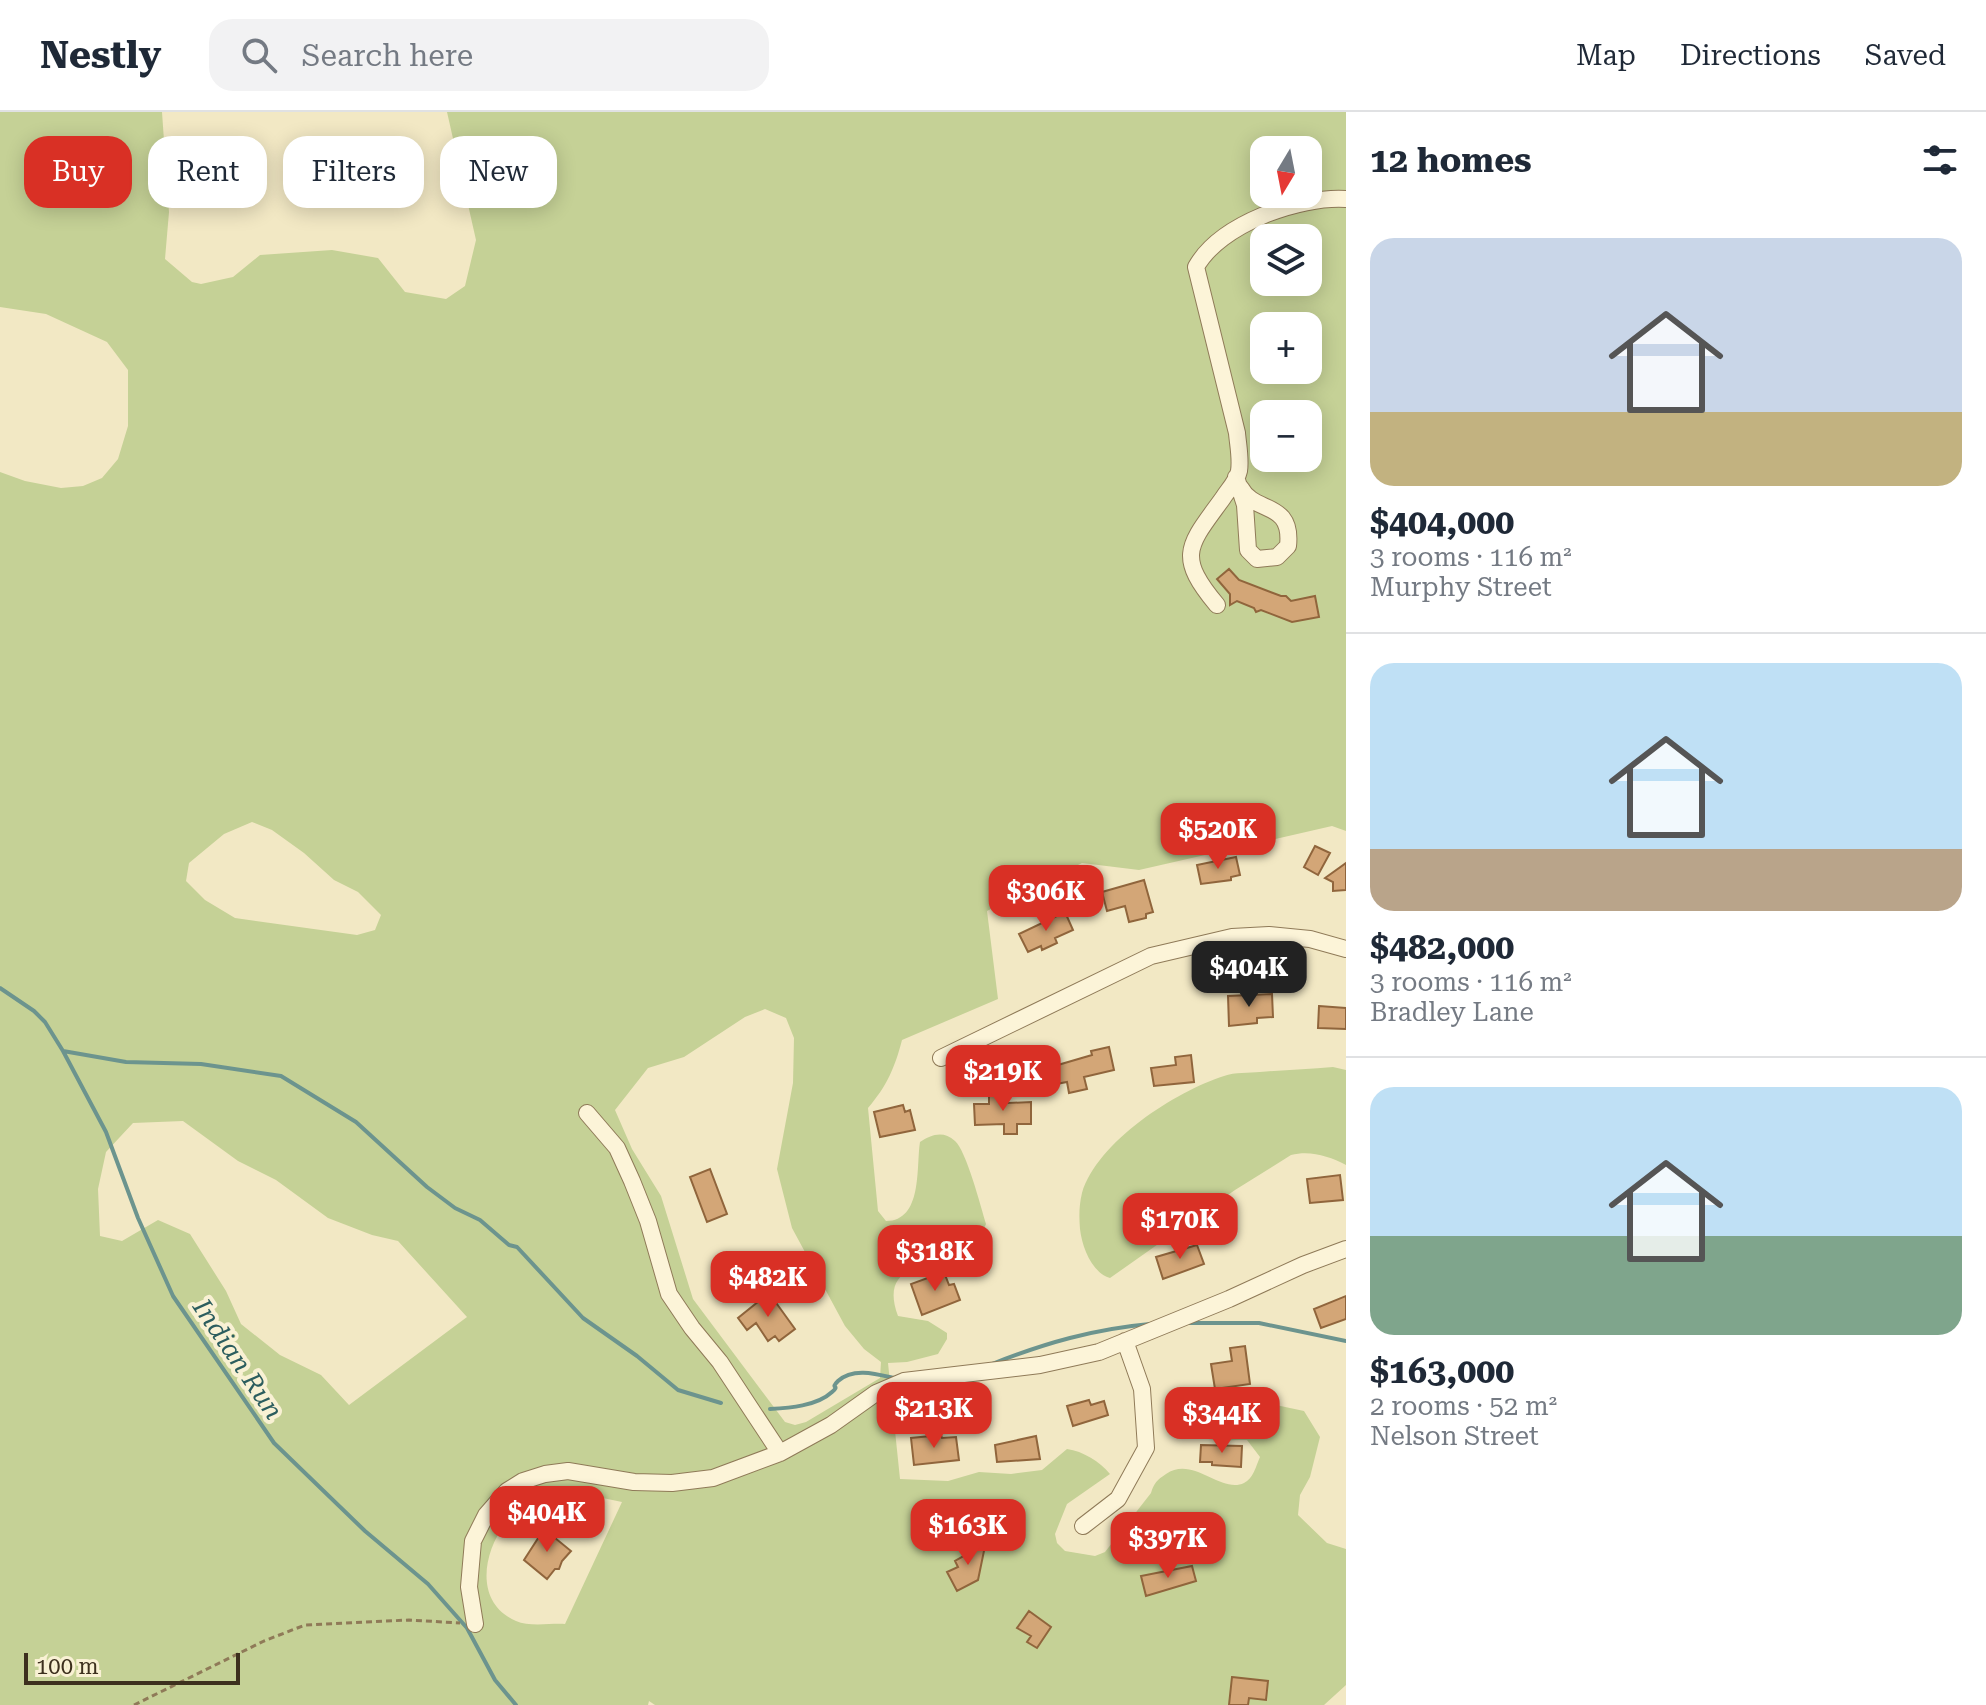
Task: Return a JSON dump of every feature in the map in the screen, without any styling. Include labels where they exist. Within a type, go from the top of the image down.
[{"type":"street","points":[[1217,605],[1199,584],[1190,562],[1190,550],[1195,537],[1238,483],[1237,433],[1196,267],[1211,246],[1244,225],[1297,204],[1346,199]]},
{"type":"street","points":[[941,1058],[1151,956],[1232,937],[1269,935],[1310,939],[1346,949]]},
{"type":"street","points":[[587,1113],[617,1148],[632,1181],[648,1221],[669,1294],[720,1362],[780,1453]]},
{"type":"street","points":[[475,1624],[469,1587],[473,1541],[486,1515],[507,1491],[523,1481],[568,1471],[634,1482],[672,1483],[713,1478],[780,1453],[831,1425],[876,1393],[904,1381],[1070,1360],[1125,1341],[1346,1249]]},
{"type":"street","points":[[1083,1526],[1118,1499],[1146,1448],[1142,1389],[1125,1341]]},
{"type":"path","points":[[134,1705],[264,1641],[305,1625],[409,1620],[475,1624]]},
{"type":"green space","points":[[0,112],[162,112],[164,136],[148,136],[148,208],[169,208],[165,259],[192,282],[201,284],[233,277],[260,255],[332,250],[378,258],[405,292],[446,299],[465,286],[476,240],[469,208],[557,208],[557,136],[452,136],[447,112],[1346,112],[1346,831],[1332,826],[1139,870],[1082,863],[987,911],[998,999],[902,1040],[890,1076],[868,1108],[878,1211],[886,1221],[898,1219],[912,1203],[920,1142],[942,1135],[955,1141],[964,1155],[986,1224],[972,1246],[916,1267],[896,1283],[894,1297],[898,1316],[928,1321],[947,1333],[938,1354],[888,1363],[900,1479],[948,1481],[979,1472],[1011,1474],[1042,1470],[1067,1449],[1079,1452],[1096,1461],[1110,1474],[1067,1504],[1055,1534],[1057,1543],[1065,1551],[1095,1556],[1105,1552],[1151,1493],[1156,1482],[1166,1474],[1176,1469],[1186,1469],[1235,1485],[1244,1483],[1252,1475],[1260,1457],[1247,1440],[1204,1438],[1181,1430],[1183,1410],[1198,1395],[1239,1397],[1304,1411],[1320,1437],[1310,1477],[1300,1495],[1298,1515],[1327,1543],[1346,1549],[1346,1685],[1324,1705],[655,1705],[649,1701],[648,1705],[0,1705],[0,472],[61,488],[83,486],[102,478],[118,459],[128,426],[128,370],[107,342],[46,314],[0,307]],"holes":[[[252,822],[272,830],[334,880],[358,892],[381,915],[375,930],[357,935],[235,918],[205,900],[186,881],[189,863],[224,834]],[[765,1009],[786,1018],[794,1038],[793,1083],[777,1169],[792,1228],[845,1326],[864,1349],[881,1362],[880,1378],[806,1422],[795,1425],[785,1422],[693,1299],[661,1196],[632,1149],[615,1110],[648,1068],[684,1057],[745,1017]],[[183,1121],[238,1161],[276,1180],[328,1218],[372,1235],[398,1241],[467,1317],[349,1405],[321,1375],[280,1355],[241,1324],[226,1291],[190,1234],[158,1220],[122,1241],[100,1236],[98,1189],[106,1152],[133,1123]],[[574,1492],[622,1502],[565,1624],[516,1621],[500,1611],[491,1597],[487,1581],[493,1546],[501,1529],[526,1504],[543,1497]]]},
{"type":"green space","points":[[1333,1067],[1346,1070],[1346,1165],[1319,1155],[1291,1155],[1235,1190],[1110,1278],[1098,1271],[1083,1244],[1080,1229],[1082,1193],[1090,1174],[1121,1138],[1184,1093],[1228,1075]]},
{"type":"building","points":[[1229,569],[1239,580],[1286,596],[1291,601],[1315,596],[1319,617],[1292,622],[1261,610],[1256,612],[1254,608],[1237,601],[1230,605],[1230,594],[1217,579]]},
{"type":"building","points":[[1315,846],[1330,853],[1318,875],[1304,867]]},
{"type":"building","points":[[1236,857],[1240,875],[1231,877],[1231,880],[1201,884],[1197,865]]},
{"type":"building","points":[[1346,863],[1346,890],[1333,891],[1333,882],[1325,878]]},
{"type":"building","points":[[1144,880],[1153,912],[1146,914],[1146,918],[1129,922],[1125,906],[1107,911],[1102,892]]},
{"type":"building","points":[[1065,912],[1073,930],[1055,938],[1057,943],[1028,952],[1019,934]]},
{"type":"building","points":[[1272,994],[1273,1017],[1257,1018],[1257,1023],[1229,1026],[1228,996]]},
{"type":"building","points":[[1319,1006],[1346,1008],[1346,1029],[1318,1028]]},
{"type":"building","points":[[1109,1047],[1114,1070],[1084,1077],[1087,1089],[1069,1093],[1067,1082],[1056,1084],[1051,1067]]},
{"type":"building","points":[[1191,1055],[1194,1082],[1154,1086],[1151,1068],[1176,1065],[1175,1057]]},
{"type":"building","points":[[1007,1094],[1008,1103],[1031,1102],[1031,1124],[1017,1124],[1017,1134],[1004,1134],[1004,1124],[975,1125],[974,1104],[989,1104],[989,1095]]},
{"type":"building","points":[[903,1105],[905,1112],[910,1110],[915,1130],[880,1137],[874,1112]]},
{"type":"building","points":[[710,1169],[727,1214],[707,1222],[690,1177]]},
{"type":"building","points":[[1340,1175],[1343,1200],[1310,1203],[1307,1179]]},
{"type":"building","points":[[1197,1245],[1204,1264],[1163,1279],[1156,1257]]},
{"type":"building","points":[[944,1272],[949,1285],[954,1284],[960,1300],[922,1315],[911,1284]]},
{"type":"building","points":[[769,1293],[795,1329],[779,1341],[775,1336],[768,1341],[756,1323],[747,1330],[738,1318]]},
{"type":"building","points":[[1346,1296],[1346,1319],[1321,1328],[1314,1309]]},
{"type":"building","points":[[1245,1346],[1250,1384],[1215,1389],[1211,1364],[1232,1361],[1230,1348]]},
{"type":"building","points":[[1089,1400],[1091,1405],[1104,1401],[1108,1415],[1073,1426],[1067,1406]]},
{"type":"building","points":[[941,1435],[942,1438],[956,1437],[959,1460],[914,1465],[911,1438]]},
{"type":"building","points":[[1036,1436],[1040,1459],[997,1462],[995,1445]]},
{"type":"building","points":[[1201,1445],[1242,1446],[1241,1467],[1200,1462]]},
{"type":"building","points":[[544,1529],[571,1551],[559,1569],[555,1569],[547,1579],[524,1560]]},
{"type":"building","points":[[971,1542],[985,1546],[978,1580],[957,1591],[947,1572],[958,1567],[955,1561],[967,1554]]},
{"type":"building","points":[[1192,1566],[1196,1581],[1146,1596],[1141,1576]]},
{"type":"building","points":[[1029,1611],[1051,1627],[1037,1648],[1027,1642],[1031,1636],[1017,1628]]},
{"type":"building","points":[[1232,1677],[1268,1681],[1266,1700],[1249,1698],[1248,1705],[1229,1705]]},
{"type":"waterway","name":"Indian Run","points":[[0,988],[34,1011],[45,1022],[63,1051],[106,1132],[138,1218],[173,1296],[274,1443],[365,1531],[428,1584],[467,1628],[495,1680],[516,1705]]},
{"type":"waterway","points":[[63,1051],[126,1062],[201,1064],[281,1076],[356,1122],[427,1187],[455,1208],[480,1220],[509,1245],[517,1247],[583,1318],[678,1390],[721,1403]]},
{"type":"waterway","points":[[1187,1323],[1259,1323],[1346,1341]]},
{"type":"waterway","points":[[992,1364],[1070,1338],[1150,1324]]},
{"type":"waterway","points":[[770,1409],[794,1407],[826,1397],[838,1381],[851,1374],[894,1378]]},
{"type":"waterway","points":[[922,1386],[931,1388],[943,1383]]}]
